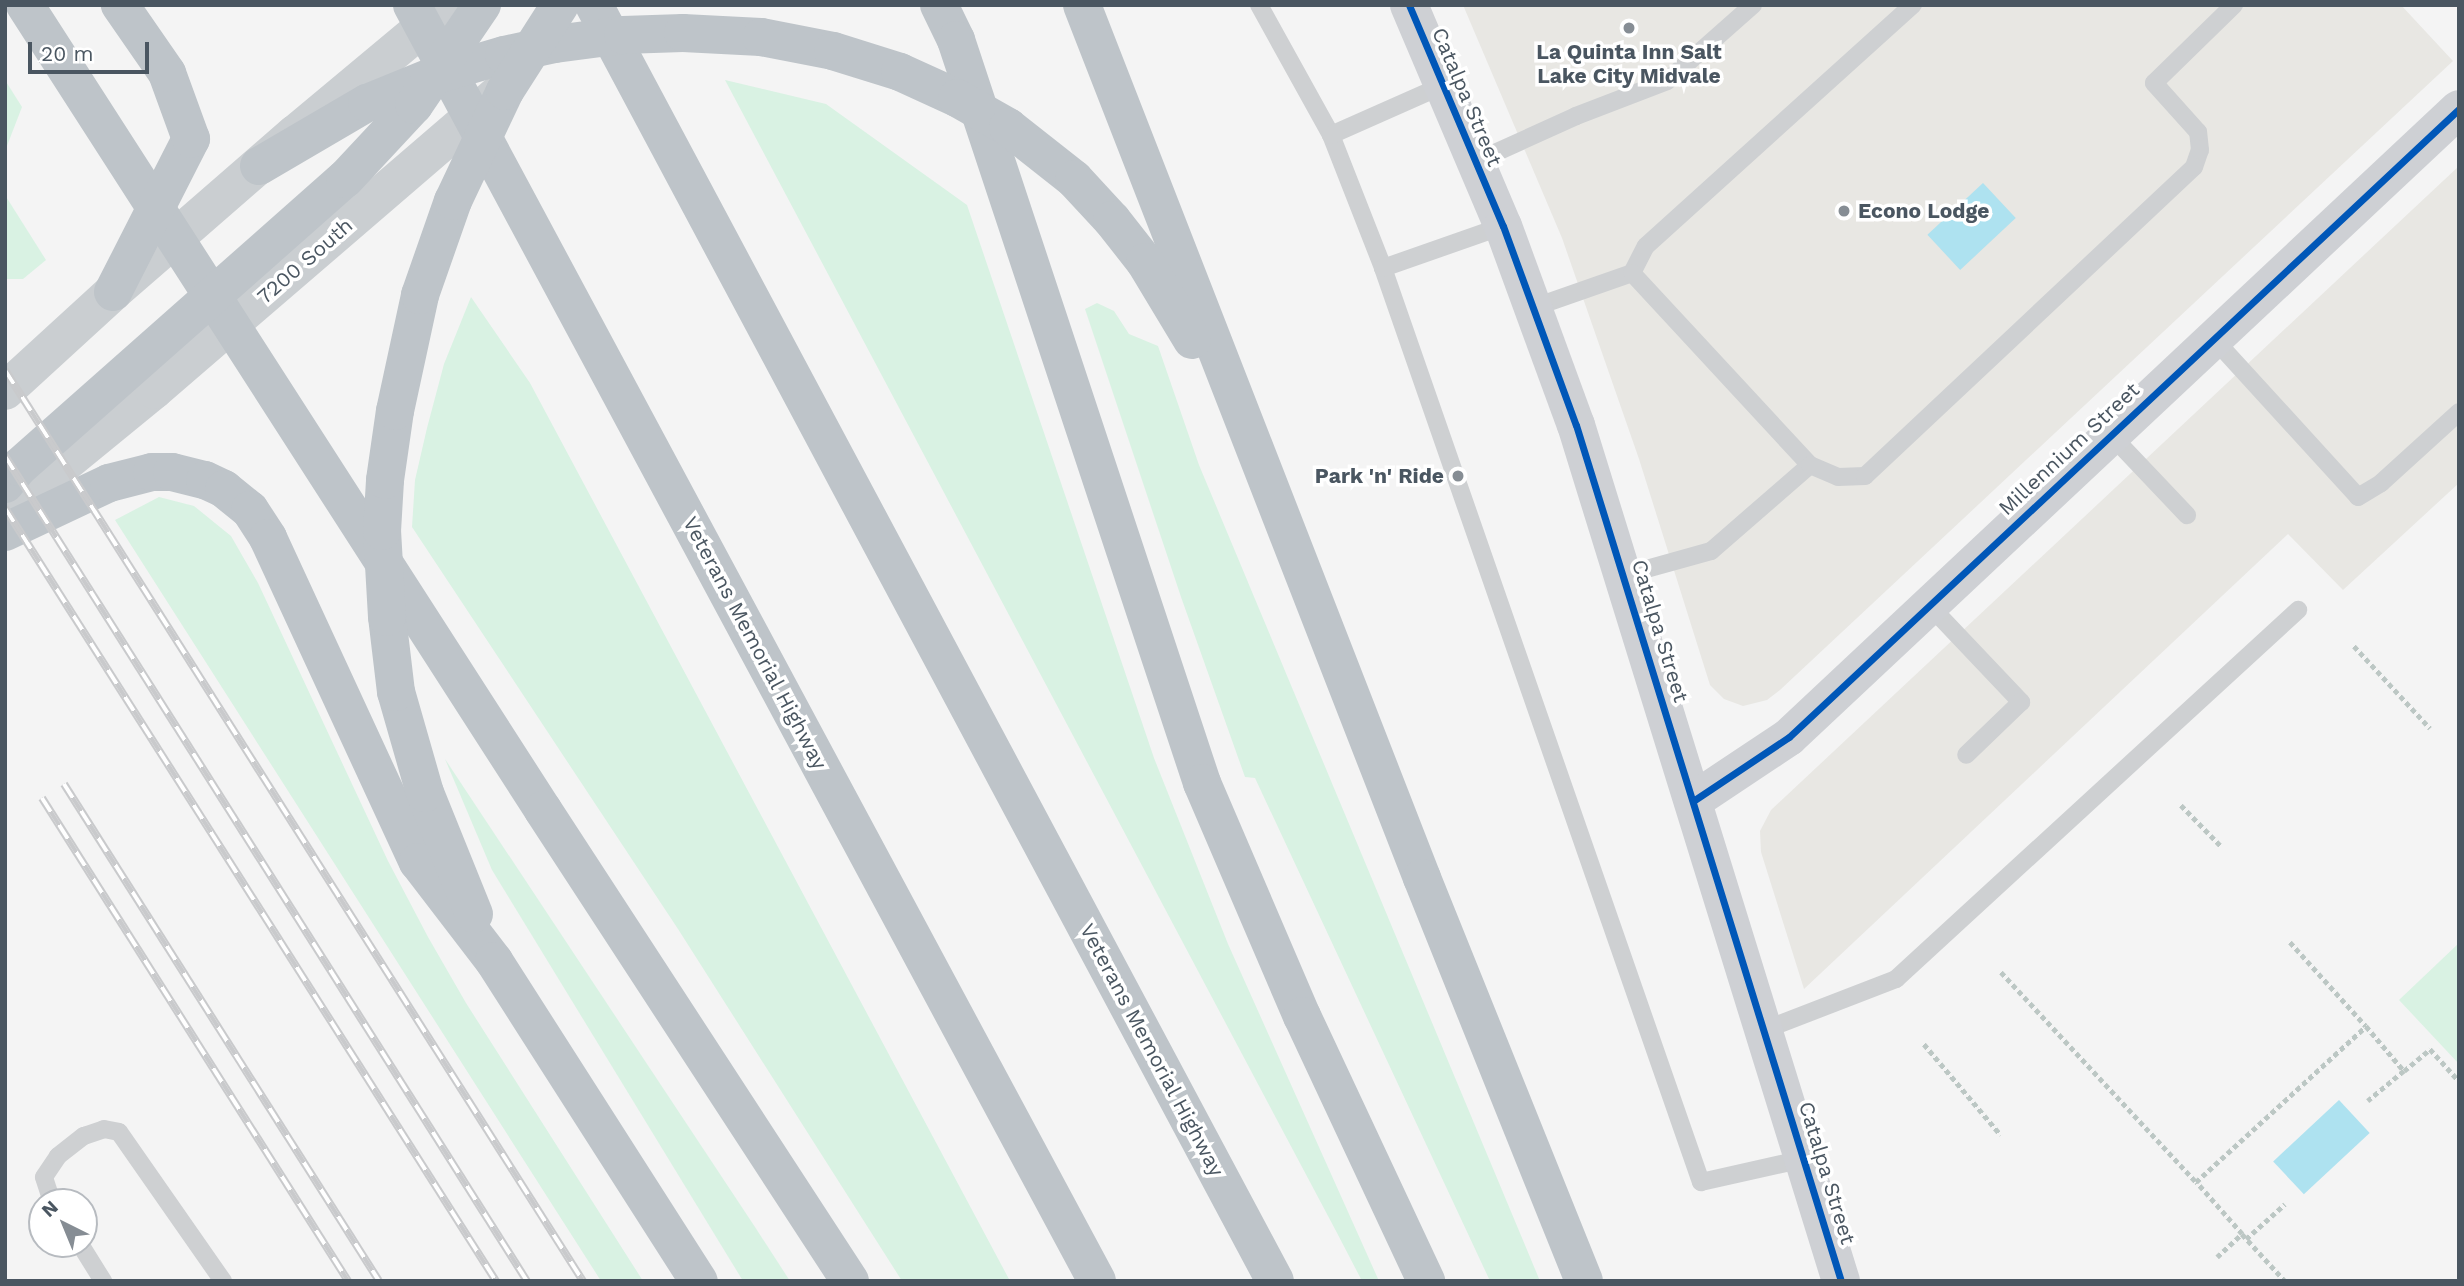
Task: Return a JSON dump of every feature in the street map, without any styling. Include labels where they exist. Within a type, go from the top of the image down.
[{"type":"highway","points":[[26,5],[54,54],[850,1281]]},
{"type":"highway","points":[[113,292],[191,139],[167,73],[120,5]]},
{"type":"highway","name":"Veterans Memorial Highway","points":[[412,5],[1097,1281]]},
{"type":"highway","points":[[5,484],[19,467],[323,200],[391,131],[436,75],[482,5]]},
{"type":"highway","points":[[543,46],[560,5]]},
{"type":"highway","name":"Veterans Memorial Highway","points":[[594,5],[1275,1281]]},
{"type":"highway","points":[[939,5],[956,40],[1202,783],[1302,1016],[1426,1281]]},
{"type":"highway","points":[[1082,5],[1244,426],[1584,1281]]},
{"type":"highway","points":[[259,166],[367,103],[436,75],[543,46],[653,33],[761,37],[860,58],[900,72],[957,98],[1008,127],[1050,159],[1112,220],[1145,262],[1244,426]]},
{"type":"highway","points":[[494,961],[425,793],[402,715],[387,617],[382,531],[395,411],[420,295],[457,192],[510,84]]},
{"type":"highway","points":[[5,532],[109,483],[152,472],[192,476],[224,489],[259,520],[418,862],[494,961],[699,1281]]},
{"type":"main road","points":[[5,391],[113,292],[450,5]]},
{"type":"main road","name":"7200 South","points":[[5,512],[164,381],[510,84],[543,46],[601,5]]},
{"type":"street","name":"Catalpa Street","points":[[1415,8],[1535,307],[1625,575],[1842,1281]]},
{"type":"street","name":"Millennium Street","points":[[1693,801],[1789,737],[2459,110]]},
{"type":"lane","points":[[1259,5],[1331,135],[1383,268],[1702,1182],[1804,1160]]},
{"type":"lane","points":[[1476,161],[1576,116],[1667,82],[1753,5]]},
{"type":"lane","points":[[1535,307],[1632,273],[1646,246],[1913,5]]},
{"type":"lane","points":[[1632,273],[1810,465],[1838,477],[1865,476],[2194,167],[2200,150],[2198,132],[2154,83],[2234,5]]},
{"type":"lane","points":[[1331,135],[1444,85]]},
{"type":"lane","points":[[1383,268],[1503,226]]},
{"type":"lane","points":[[2213,338],[2358,497],[2381,483],[2459,412]]},
{"type":"lane","points":[[2110,434],[2187,515]]},
{"type":"lane","points":[[1625,575],[1711,551],[1810,465]]},
{"type":"lane","points":[[1929,605],[2021,702],[1966,755]]},
{"type":"lane","points":[[1764,1030],[1896,979],[2298,610]]},
{"type":"lane","points":[[48,1188],[44,1177],[58,1156],[84,1136],[104,1129],[119,1132],[223,1281]]},
{"type":"lane","points":[[89,1258],[103,1281]]},
{"type":"path","points":[[2354,646],[2430,728]]},
{"type":"path","points":[[2181,805],[2221,846]]},
{"type":"path","points":[[2290,942],[2404,1071]]},
{"type":"path","points":[[2001,972],[2285,1281]]},
{"type":"path","points":[[2196,1182],[2366,1026]]},
{"type":"path","points":[[1924,1044],[2001,1135]]},
{"type":"path","points":[[2368,1101],[2430,1049],[2459,1081]]},
{"type":"path","points":[[2246,1239],[2285,1204]]},
{"type":"path","points":[[2217,1257],[2242,1234]]},
{"type":"shaded area","points":[[1463,5],[2401,5],[2453,61],[1780,690],[1767,700],[1743,706],[1724,699],[1710,685],[1639,459],[1562,238]]},
{"type":"shaded area","points":[[2459,166],[2459,483],[2343,590],[2288,534],[1804,989],[1761,852],[1760,831],[1771,810]]},
{"type":"green space","points":[[5,80],[22,107],[5,151]]},
{"type":"green space","points":[[725,80],[826,104],[967,205],[1154,758],[1228,944],[1379,1281],[1362,1281]]},
{"type":"green space","points":[[5,195],[46,260],[23,279],[5,279]]},
{"type":"green space","points":[[471,297],[530,383],[1010,1281],[902,1281],[678,929],[412,527],[415,480],[427,428],[444,364]]},
{"type":"green space","points":[[1097,303],[1114,311],[1129,334],[1158,346],[1199,465],[1540,1281],[1490,1281],[1255,778],[1245,777],[1181,597],[1085,309]]},
{"type":"green space","points":[[159,497],[194,506],[231,536],[258,583],[388,861],[428,937],[466,1003],[643,1281],[601,1281],[115,520]]},
{"type":"green space","points":[[445,759],[790,1281],[743,1281],[492,870]]},
{"type":"green space","points":[[2459,943],[2459,1064],[2399,1000]]},
{"type":"water","points":[[1983,183],[2016,218],[1960,270],[1927,235]]},
{"type":"water","points":[[2339,1100],[2370,1133],[2304,1194],[2273,1161]]},
{"type":"railway","points":[[5,370],[583,1281]]},
{"type":"railway","points":[[5,456],[527,1281]]},
{"type":"railway","points":[[5,508],[496,1281]]},
{"type":"railway","points":[[64,784],[379,1281]]},
{"type":"railway","points":[[42,798],[348,1281]]},
{"type":"cycle path","points":[[1409,5],[1503,226],[1576,425],[1841,1281]]},
{"type":"cycle path","points":[[1693,801],[1789,737],[2459,109]]},
{"type":"place","name":"La Quinta Inn Salt Lake City Midvale","points":[[1629,28]]},
{"type":"place","name":"Econo Lodge","points":[[1844,211]]},
{"type":"place","name":"Park 'n' Ride","points":[[1458,476]]}]
